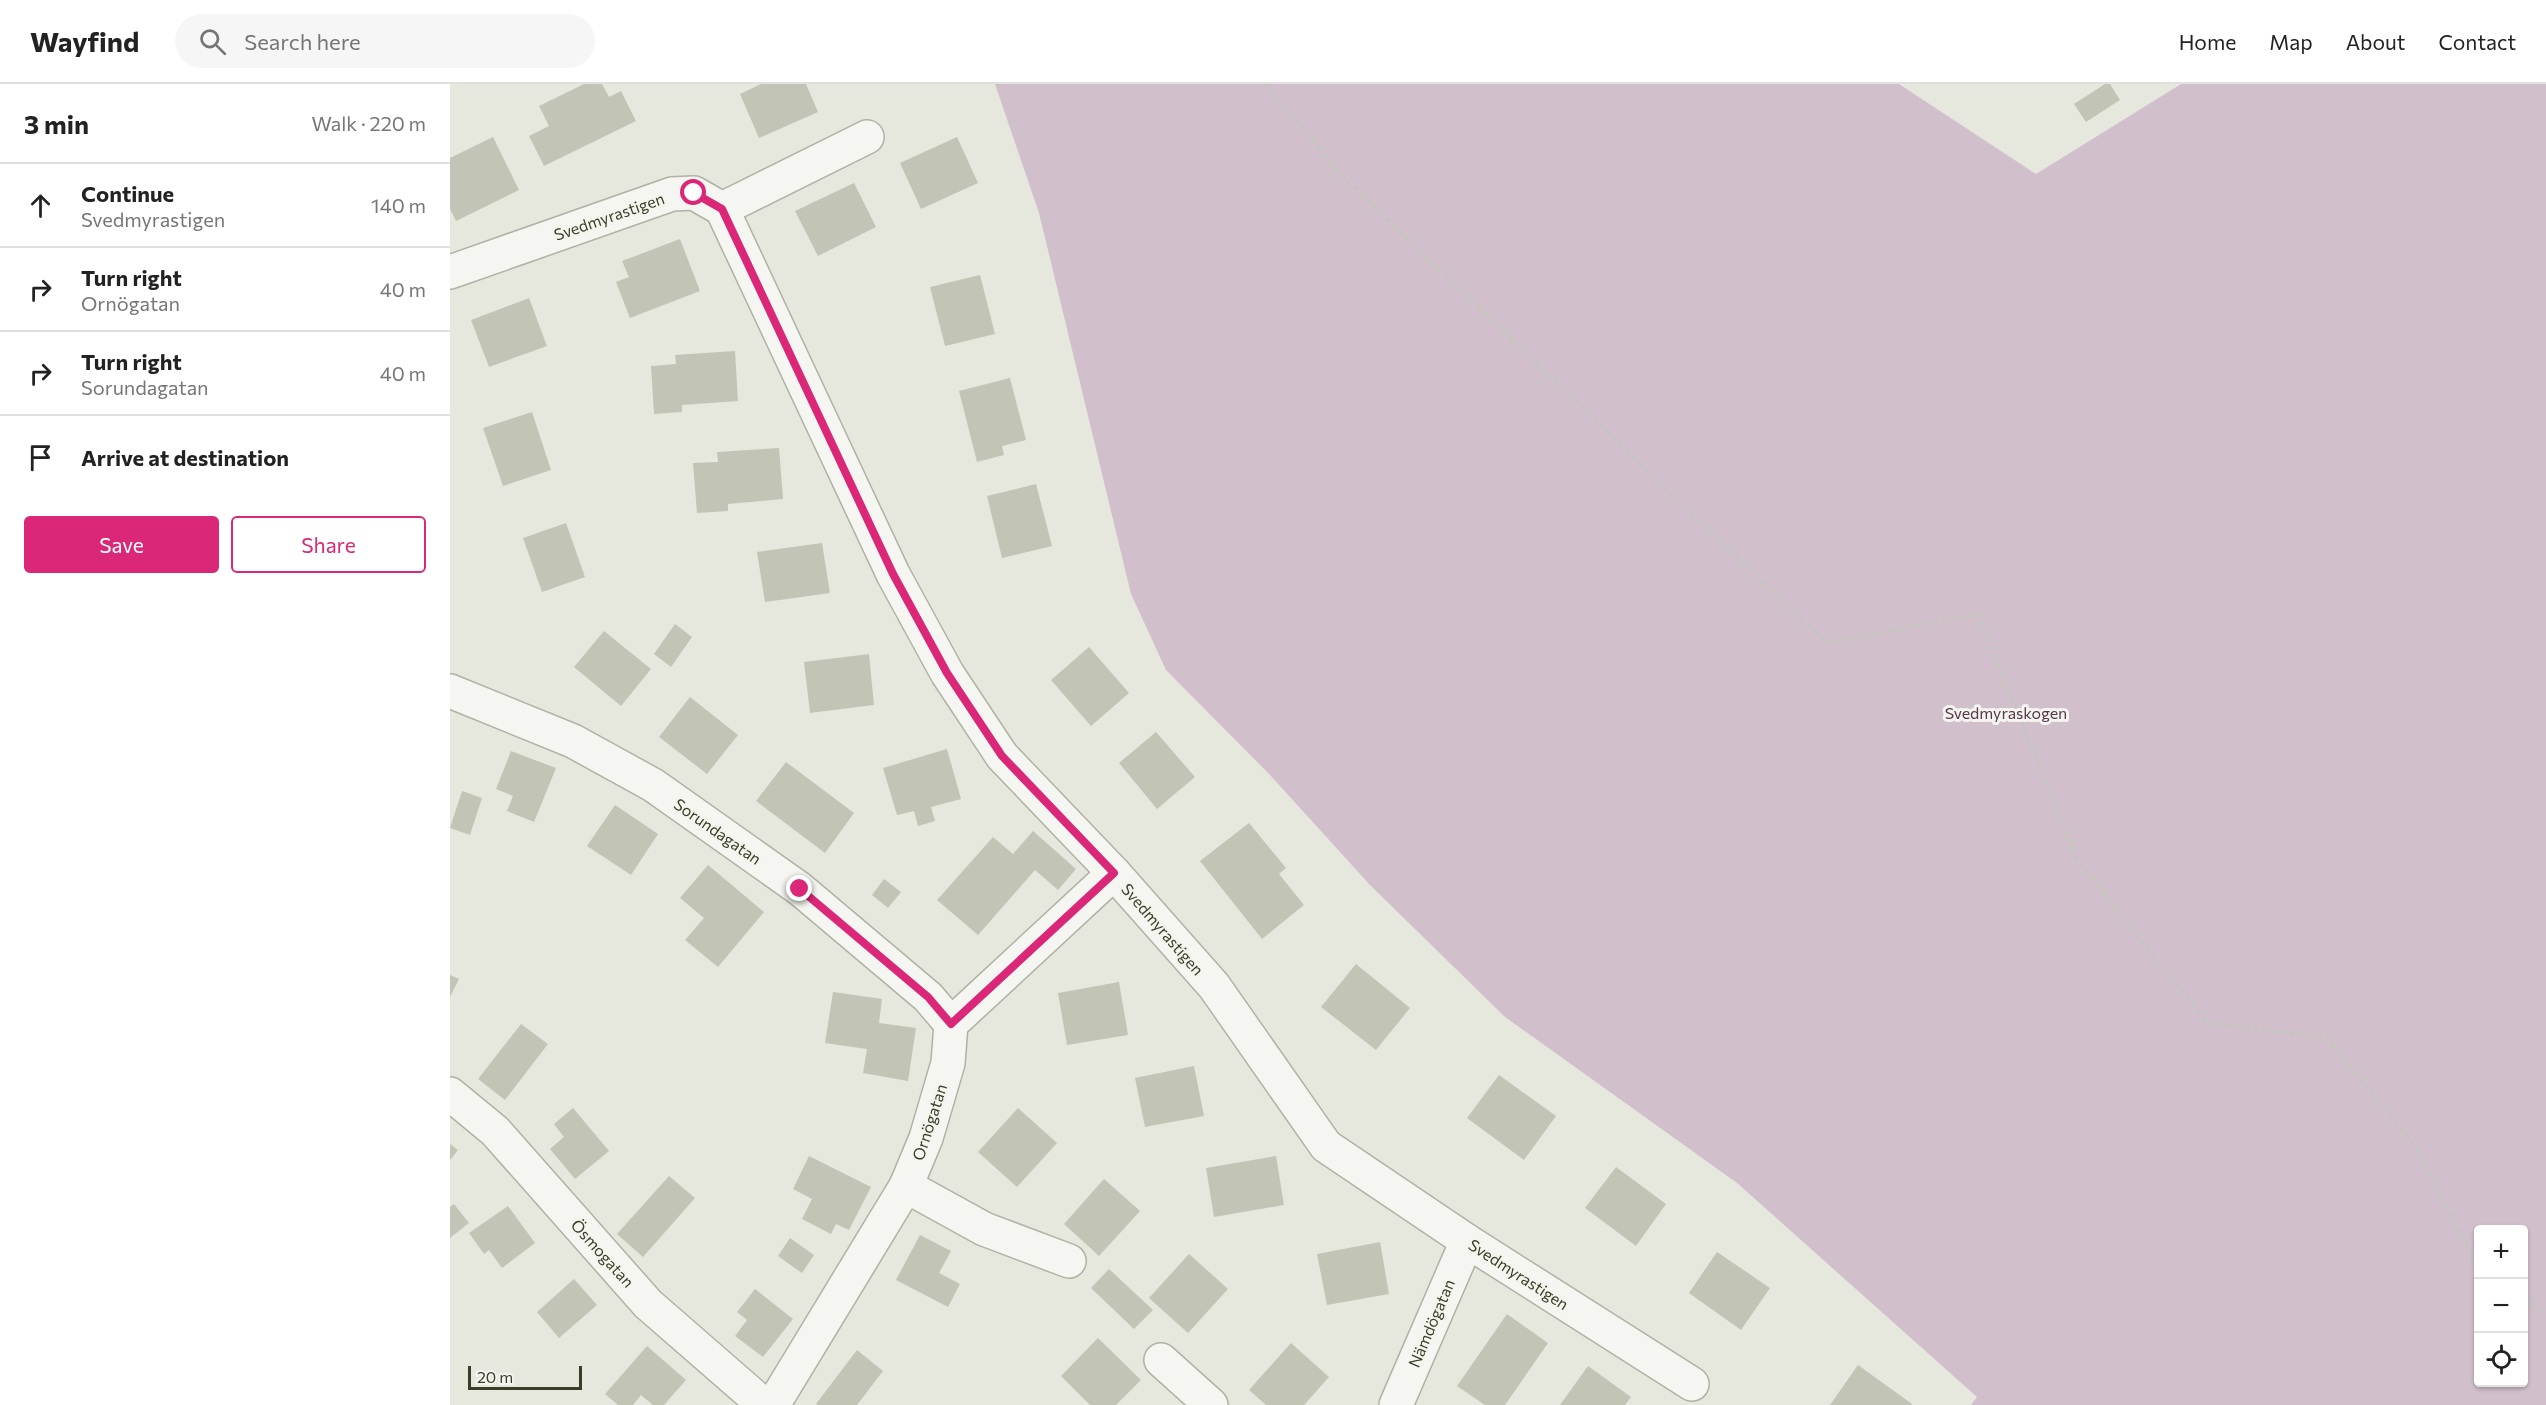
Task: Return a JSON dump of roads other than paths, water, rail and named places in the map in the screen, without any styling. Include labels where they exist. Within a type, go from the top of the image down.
[{"type":"street","points":[[722,209],[867,136]]},
{"type":"street","name":"Svedmyrastigen","points":[[450,272],[672,194],[694,193],[722,209],[893,574],[947,673],[1002,756],[1114,873],[1214,986],[1326,1146],[1467,1241],[1692,1384]]},
{"type":"street","name":"Sorundagatan","points":[[450,691],[573,741],[653,785],[800,889],[928,997],[951,1024]]},
{"type":"street","points":[[951,1024],[1114,873]]},
{"type":"street","name":"Ornögatan","points":[[773,1405],[906,1186],[926,1138],[948,1063],[951,1024]]},
{"type":"street","name":"Ösmogatan","points":[[450,1094],[495,1131],[648,1304],[765,1405]]},
{"type":"street","points":[[906,1186],[984,1229],[1069,1261]]},
{"type":"street","name":"Nämdögatan","points":[[1396,1405],[1467,1241]]},
{"type":"street","points":[[1161,1360],[1211,1405]]},
{"type":"park label","name":"Svedmyraskogen","points":[[2006,712]]}]
